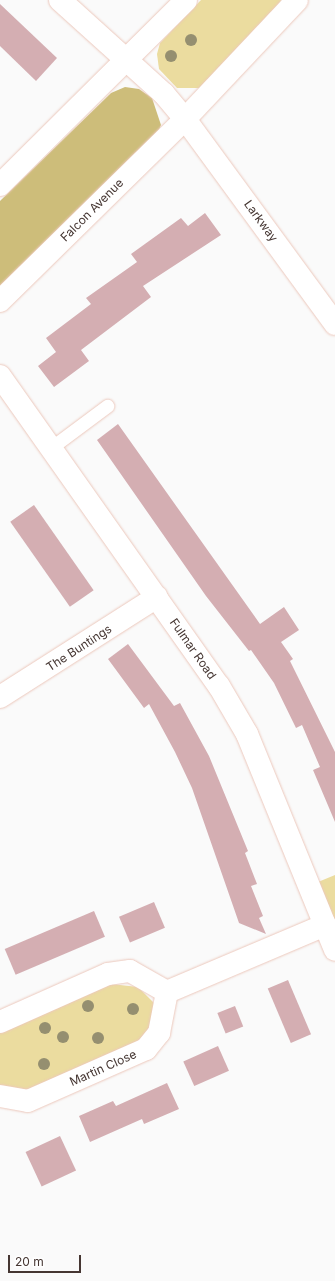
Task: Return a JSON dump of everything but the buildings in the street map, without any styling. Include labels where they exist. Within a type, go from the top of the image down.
[{"type":"street","points":[[60,0],[128,60],[185,119]]},
{"type":"street","points":[[0,184],[128,60],[186,0]]},
{"type":"street","name":"Falcon Avenue","points":[[0,301],[185,119],[297,0]]},
{"type":"street","name":"Larkway","points":[[185,119],[335,324]]},
{"type":"street","name":"Fulmar Road","points":[[0,376],[52,447],[219,686],[247,734],[335,950]]},
{"type":"street","name":"The Buntings","points":[[0,697],[156,597]]},
{"type":"street","points":[[0,1022],[108,974],[130,971],[167,992],[325,925]]},
{"type":"street","name":"Martin Close","points":[[0,1096],[28,1101],[146,1049],[159,1033],[167,992]]},
{"type":"lane","points":[[52,447],[107,406]]},
{"type":"shaded area","points":[[201,0],[281,0],[276,12],[200,88],[177,88],[159,69],[157,54],[160,43]]},
{"type":"shaded area","points":[[125,87],[139,89],[152,98],[161,125],[156,137],[0,293],[0,201],[111,93]]},
{"type":"shaded area","points":[[335,875],[335,920],[333,921],[318,882]]},
{"type":"shaded area","points":[[111,984],[138,987],[154,1003],[156,1013],[151,1031],[140,1043],[26,1093],[0,1089],[0,1031]]}]
